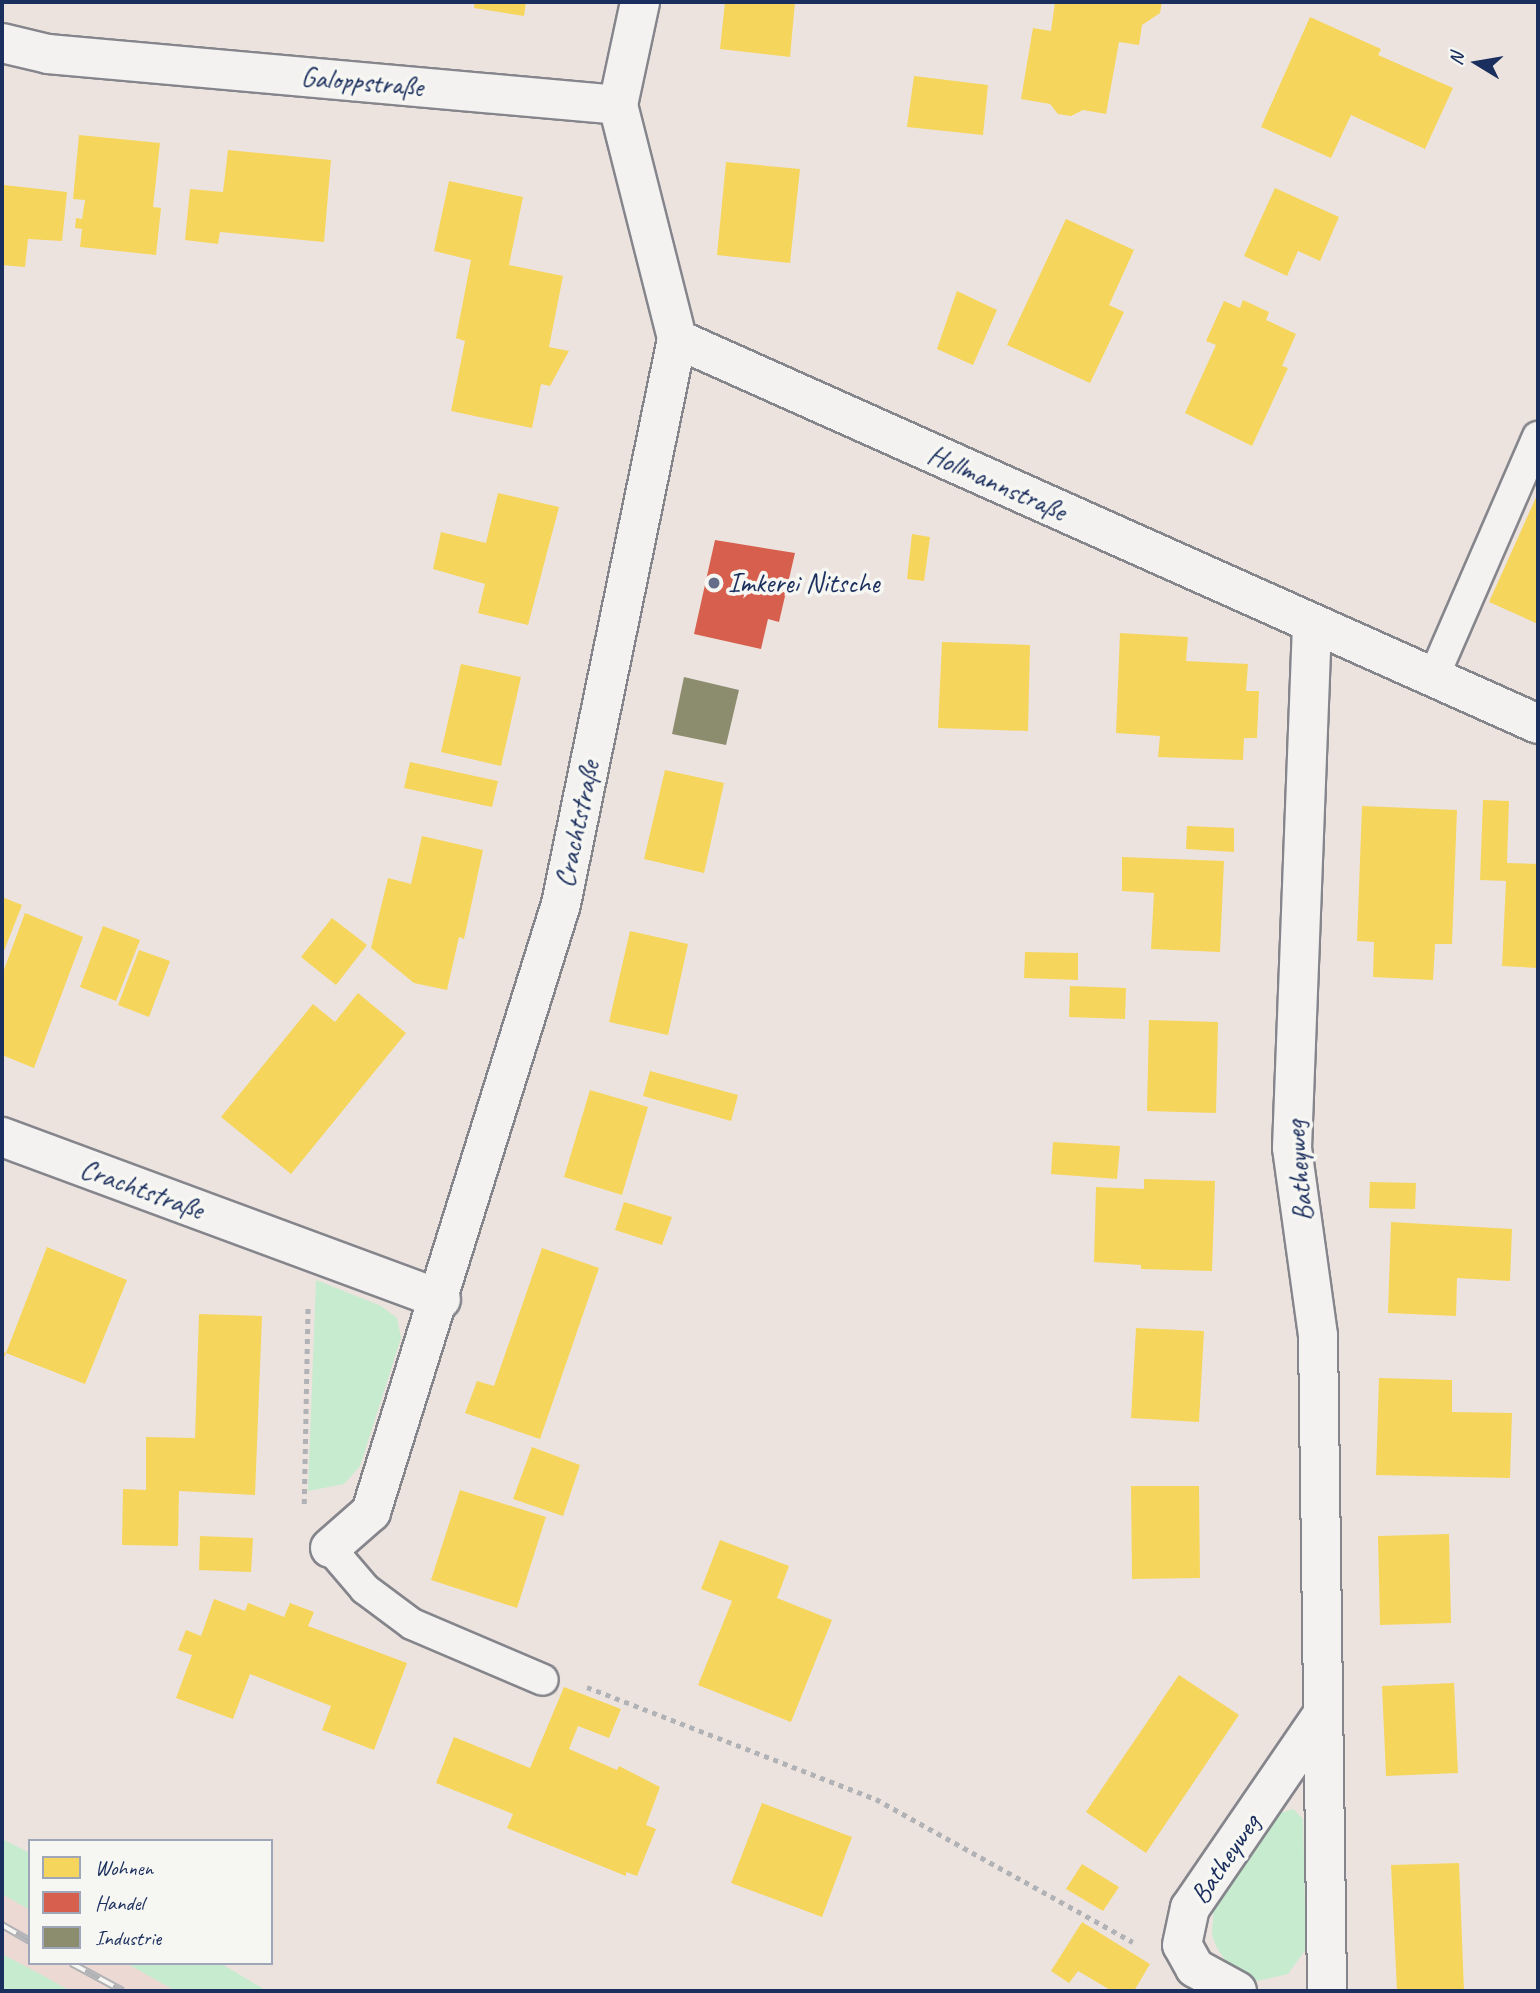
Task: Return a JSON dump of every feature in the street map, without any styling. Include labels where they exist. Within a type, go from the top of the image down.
[{"type":"street","points":[[640,2],[618,105],[677,340]]},
{"type":"street","name":"Galoppstraße","points":[[2,43],[48,54],[618,105]]},
{"type":"street","name":"Hollmannstraße","points":[[677,340],[1538,724]]},
{"type":"street","name":"Crachtstraße","points":[[330,1548],[371,1512],[441,1299],[561,904],[677,340]]},
{"type":"street","name":"Batheyweg","points":[[1312,625],[1292,1148],[1318,1336],[1321,1717],[1327,1991]]},
{"type":"street","name":"Crachtstraße","points":[[2,1137],[441,1299]]},
{"type":"street","name":"Batheyweg","points":[[1182,1945],[1190,1909],[1321,1717]]},
{"type":"street","points":[[1182,1945],[1195,1968],[1237,1991]]},
{"type":"lane","points":[[1433,678],[1538,437]]},
{"type":"lane","points":[[330,1548],[365,1589],[412,1624],[543,1680]]},
{"type":"path","points":[[310,1251],[302,1500],[330,1548]]},
{"type":"path","points":[[543,1680],[569,1680],[876,1798],[1132,1942],[1182,1945]]},
{"type":"shaded area","points":[[2,1894],[28,1909],[28,1965],[130,1965],[176,1991],[70,1991],[2,1955]]},
{"type":"green space","points":[[316,1280],[381,1306],[397,1318],[401,1338],[360,1466],[344,1484],[308,1491]]},
{"type":"green space","points":[[1293,1809],[1303,1819],[1306,1949],[1288,1974],[1257,1981],[1225,1960],[1217,1948],[1212,1935],[1214,1902],[1275,1815]]},
{"type":"green space","points":[[2,1839],[28,1852],[28,1909],[2,1894]]},
{"type":"green space","points":[[2,1954],[44,1976],[70,1991],[2,1991]]},
{"type":"green space","points":[[130,1965],[223,1965],[267,1991],[176,1991]]},
{"type":"building: Wohnen","points":[[475,2],[526,2],[524,16],[474,8]]},
{"type":"building: Wohnen","points":[[725,2],[795,2],[790,57],[720,49]]},
{"type":"building: Wohnen","points":[[1055,2],[1162,2],[1160,13],[1142,25],[1139,45],[1119,42],[1106,114],[1083,110],[1071,116],[1058,114],[1050,104],[1021,99],[1033,28],[1051,31]]},
{"type":"building: Wohnen","points":[[1310,17],[1381,49],[1378,55],[1453,88],[1425,149],[1351,115],[1331,158],[1261,127]]},
{"type":"building: Wohnen","points":[[914,76],[988,85],[983,135],[907,127]]},
{"type":"building: Wohnen","points":[[79,135],[160,143],[153,207],[161,208],[156,255],[80,247],[82,229],[75,228],[76,218],[82,219],[85,200],[73,199]]},
{"type":"building: Wohnen","points":[[228,150],[331,160],[324,242],[220,232],[218,244],[185,240],[190,189],[223,192]]},
{"type":"building: Wohnen","points":[[726,162],[800,169],[790,263],[717,255]]},
{"type":"building: Wohnen","points":[[449,181],[523,197],[509,265],[563,276],[549,347],[569,351],[550,386],[541,384],[532,428],[451,411],[465,341],[456,338],[471,260],[434,251]]},
{"type":"building: Wohnen","points":[[4,185],[67,192],[62,241],[28,239],[25,267],[2,265]]},
{"type":"building: Wohnen","points":[[1275,188],[1339,217],[1320,261],[1298,251],[1287,276],[1244,256]]},
{"type":"building: Wohnen","points":[[1066,219],[1134,250],[1109,305],[1124,312],[1090,383],[1007,345]]},
{"type":"building: Wohnen","points":[[957,291],[997,310],[973,365],[937,349]]},
{"type":"building: Wohnen","points":[[1243,300],[1269,312],[1266,320],[1296,334],[1282,366],[1288,368],[1252,446],[1185,413],[1216,345],[1206,341],[1224,301],[1240,308]]},
{"type":"building: Wohnen","points":[[498,493],[559,507],[528,625],[478,613],[485,584],[433,569],[441,532],[486,543]]},
{"type":"building: Wohnen","points":[[1538,493],[1538,624],[1489,602]]},
{"type":"building: Wohnen","points":[[912,534],[930,537],[924,581],[907,579]]},
{"type":"building: Wohnen","points":[[1120,633],[1188,637],[1186,661],[1248,664],[1246,691],[1259,691],[1257,738],[1244,738],[1243,760],[1158,757],[1160,736],[1116,733]]},
{"type":"building: Wohnen","points":[[942,642],[1030,645],[1028,731],[938,728]]},
{"type":"building: Wohnen","points":[[461,664],[521,677],[501,766],[441,752]]},
{"type":"building: Wohnen","points":[[410,762],[498,781],[492,807],[404,788]]},
{"type":"building: Wohnen","points":[[665,770],[724,783],[704,873],[644,859]]},
{"type":"building: Wohnen","points":[[1483,800],[1509,801],[1507,863],[1538,864],[1538,968],[1502,966],[1506,881],[1480,880]]},
{"type":"building: Wohnen","points":[[1362,806],[1457,810],[1452,944],[1435,944],[1433,980],[1373,977],[1374,942],[1357,941]]},
{"type":"building: Wohnen","points":[[1187,826],[1234,828],[1234,852],[1186,849]]},
{"type":"building: Wohnen","points":[[422,836],[483,850],[464,939],[459,937],[447,990],[414,983],[371,948],[388,878],[411,884]]},
{"type":"building: Wohnen","points":[[1122,857],[1224,861],[1220,952],[1151,949],[1154,893],[1122,891]]},
{"type":"building: Wohnen","points":[[2,897],[22,905],[2,956]]},
{"type":"building: Wohnen","points":[[25,913],[83,937],[34,1068],[2,1055],[2,975]]},
{"type":"building: Wohnen","points":[[332,918],[367,945],[336,985],[301,957]]},
{"type":"building: Wohnen","points":[[103,926],[140,940],[116,1001],[80,987]]},
{"type":"building: Wohnen","points":[[630,931],[688,944],[668,1035],[609,1022]]},
{"type":"building: Wohnen","points":[[139,950],[170,961],[149,1017],[118,1005]]},
{"type":"building: Wohnen","points":[[1025,952],[1078,953],[1078,980],[1024,978]]},
{"type":"building: Wohnen","points":[[1070,986],[1126,988],[1125,1019],[1069,1017]]},
{"type":"building: Wohnen","points":[[358,993],[406,1033],[291,1174],[221,1117],[313,1004],[335,1022]]},
{"type":"building: Wohnen","points":[[1149,1020],[1218,1022],[1216,1113],[1147,1111]]},
{"type":"building: Wohnen","points":[[650,1071],[738,1095],[731,1121],[643,1096]]},
{"type":"building: Wohnen","points":[[590,1090],[648,1107],[622,1195],[564,1177]]},
{"type":"building: Wohnen","points":[[1053,1142],[1120,1146],[1117,1179],[1051,1174]]},
{"type":"building: Wohnen","points":[[1144,1179],[1215,1181],[1212,1271],[1141,1269],[1141,1265],[1094,1262],[1096,1187],[1144,1189]]},
{"type":"building: Wohnen","points":[[1370,1182],[1416,1183],[1415,1209],[1369,1208]]},
{"type":"building: Wohnen","points":[[624,1202],[672,1217],[662,1245],[615,1230]]},
{"type":"building: Wohnen","points":[[1391,1222],[1512,1229],[1510,1281],[1457,1278],[1456,1316],[1388,1313]]},
{"type":"building: Wohnen","points":[[47,1247],[127,1280],[85,1384],[6,1353]]},
{"type":"building: Wohnen","points":[[542,1248],[599,1268],[540,1439],[465,1413],[477,1381],[494,1386]]},
{"type":"building: Wohnen","points":[[199,1314],[262,1316],[255,1495],[179,1491],[178,1546],[122,1545],[123,1489],[146,1490],[146,1437],[195,1438]]},
{"type":"building: Wohnen","points":[[1136,1328],[1204,1331],[1199,1422],[1131,1418]]},
{"type":"building: Wohnen","points":[[1379,1378],[1452,1380],[1452,1412],[1512,1413],[1510,1478],[1376,1475]]},
{"type":"building: Wohnen","points":[[532,1447],[580,1465],[563,1516],[513,1499]]},
{"type":"building: Wohnen","points":[[1131,1486],[1199,1486],[1200,1578],[1132,1579]]},
{"type":"building: Wohnen","points":[[460,1490],[546,1517],[517,1608],[431,1580]]},
{"type":"building: Wohnen","points":[[1449,1534],[1451,1623],[1380,1625],[1378,1536]]},
{"type":"building: Wohnen","points":[[200,1536],[253,1538],[251,1572],[199,1570]]},
{"type":"building: Wohnen","points":[[720,1540],[789,1566],[777,1598],[832,1620],[791,1722],[698,1685],[732,1601],[701,1589]]},
{"type":"building: Wohnen","points":[[214,1599],[245,1611],[248,1603],[284,1617],[290,1603],[314,1612],[308,1626],[407,1663],[374,1750],[322,1730],[331,1706],[250,1674],[233,1719],[176,1698],[192,1655],[178,1650],[186,1630],[201,1636]]},
{"type":"building: Wohnen","points":[[1179,1675],[1239,1715],[1146,1853],[1086,1812]]},
{"type":"building: Wohnen","points":[[1454,1683],[1458,1773],[1386,1776],[1382,1686]]},
{"type":"building: Wohnen","points":[[564,1687],[621,1709],[609,1738],[578,1726],[569,1749],[617,1770],[619,1766],[660,1787],[646,1825],[656,1829],[637,1876],[626,1872],[626,1876],[507,1828],[513,1814],[436,1783],[454,1737],[530,1768]]},
{"type":"building: Wohnen","points":[[762,1803],[852,1837],[822,1917],[731,1883]]},
{"type":"building: Wohnen","points":[[1459,1863],[1464,1991],[1397,1991],[1391,1865]]},
{"type":"building: Wohnen","points":[[1082,1864],[1119,1887],[1103,1911],[1066,1889]]},
{"type":"building: Wohnen","points":[[1082,1922],[1150,1964],[1134,1991],[1112,1991],[1078,1971],[1069,1983],[1051,1971]]},
{"type":"building: Handel","points":[[715,540],[795,553],[779,622],[768,619],[761,649],[694,634]]},
{"type":"building: Industrie","points":[[684,677],[739,690],[726,745],[672,734]]},
{"type":"railway","points":[[2,1925],[28,1940]]},
{"type":"railway","points":[[75,1965],[123,1991]]},
{"type":"place","name":"Imkerei Nitsche","points":[[714,583]]}]
